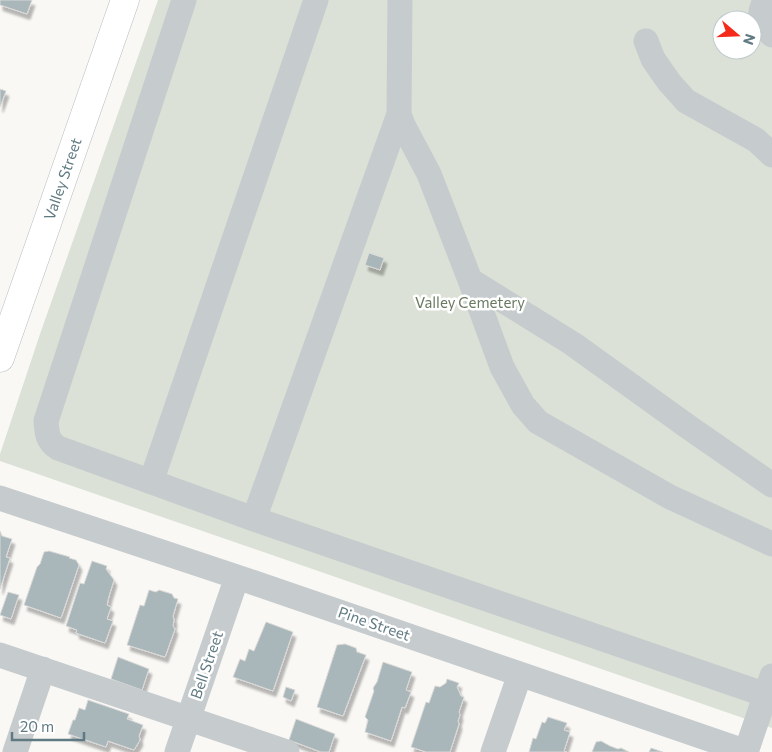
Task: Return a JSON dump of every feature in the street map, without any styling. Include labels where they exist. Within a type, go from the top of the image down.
[{"type":"main road","name":"Valley Street","points":[[0,358],[125,0]]},
{"type":"street","points":[[184,0],[46,421],[47,434],[51,443],[58,448],[254,519],[770,690],[747,752]]},
{"type":"street","points":[[151,482],[316,0]]},
{"type":"street","points":[[254,519],[399,114],[400,0]]},
{"type":"street","points":[[772,2],[764,2],[760,13],[762,22],[772,35]]},
{"type":"street","points":[[646,41],[653,59],[668,82],[686,101],[756,140],[772,155]]},
{"type":"street","points":[[399,114],[429,174],[502,367],[523,404],[538,422],[670,497],[772,544]]},
{"type":"street","points":[[470,280],[573,344],[772,484]]},
{"type":"street","name":"Pine Street","points":[[0,498],[238,577],[747,752]]},
{"type":"street","name":"Bell Street","points":[[177,752],[238,577]]},
{"type":"street","points":[[0,654],[287,752]]},
{"type":"street","points":[[15,752],[44,669]]},
{"type":"street","points":[[493,752],[520,674]]},
{"type":"green space","name":"Valley Cemetery","points":[[158,0],[772,0],[772,728],[0,461],[0,454],[40,334]]},
{"type":"building","points":[[0,0],[32,0],[27,14],[0,5]]},
{"type":"building","points":[[0,89],[6,91],[0,107]]},
{"type":"building","points":[[369,253],[384,258],[380,270],[365,265]]},
{"type":"building","points":[[0,531],[2,536],[12,539],[6,557],[10,558],[0,589]]},
{"type":"building","points":[[49,551],[70,557],[76,560],[79,565],[61,618],[24,605],[37,567],[44,552]]},
{"type":"building","points":[[92,561],[107,566],[106,569],[114,580],[107,605],[111,607],[107,619],[113,621],[105,643],[76,633],[77,630],[66,626],[80,583],[84,584]]},
{"type":"building","points":[[149,590],[156,592],[159,590],[172,594],[174,598],[178,599],[173,616],[173,626],[175,629],[165,657],[127,645],[140,605],[144,606]]},
{"type":"building","points":[[8,592],[19,595],[11,619],[0,615]]},
{"type":"building","points":[[266,622],[293,632],[273,691],[233,677],[240,659],[245,661],[249,649],[254,651]]},
{"type":"building","points":[[345,644],[356,648],[357,652],[366,655],[343,716],[317,707],[337,645]]},
{"type":"building","points":[[118,657],[149,669],[142,690],[111,679]]},
{"type":"building","points":[[383,662],[412,672],[406,690],[411,692],[405,708],[402,707],[391,741],[365,732],[368,720],[365,717]]},
{"type":"building","points":[[447,679],[459,683],[457,687],[461,696],[464,697],[459,712],[459,724],[450,752],[426,752],[411,747],[426,702],[429,703],[435,686],[440,687],[446,683]]},
{"type":"building","points":[[286,687],[295,690],[291,701],[283,697]]},
{"type":"building","points":[[88,700],[129,714],[127,719],[143,725],[139,736],[140,740],[134,750],[108,741],[106,747],[68,734],[79,708],[85,710]]},
{"type":"building","points":[[548,717],[567,723],[564,730],[570,732],[564,751],[567,752],[529,752],[533,738],[536,739],[542,722],[545,723]]},
{"type":"building","points":[[296,719],[335,734],[329,752],[321,752],[289,740]]},
{"type":"building","points":[[601,741],[629,752],[592,752],[596,742]]},
{"type":"building","points":[[651,748],[663,752],[649,752]]}]
